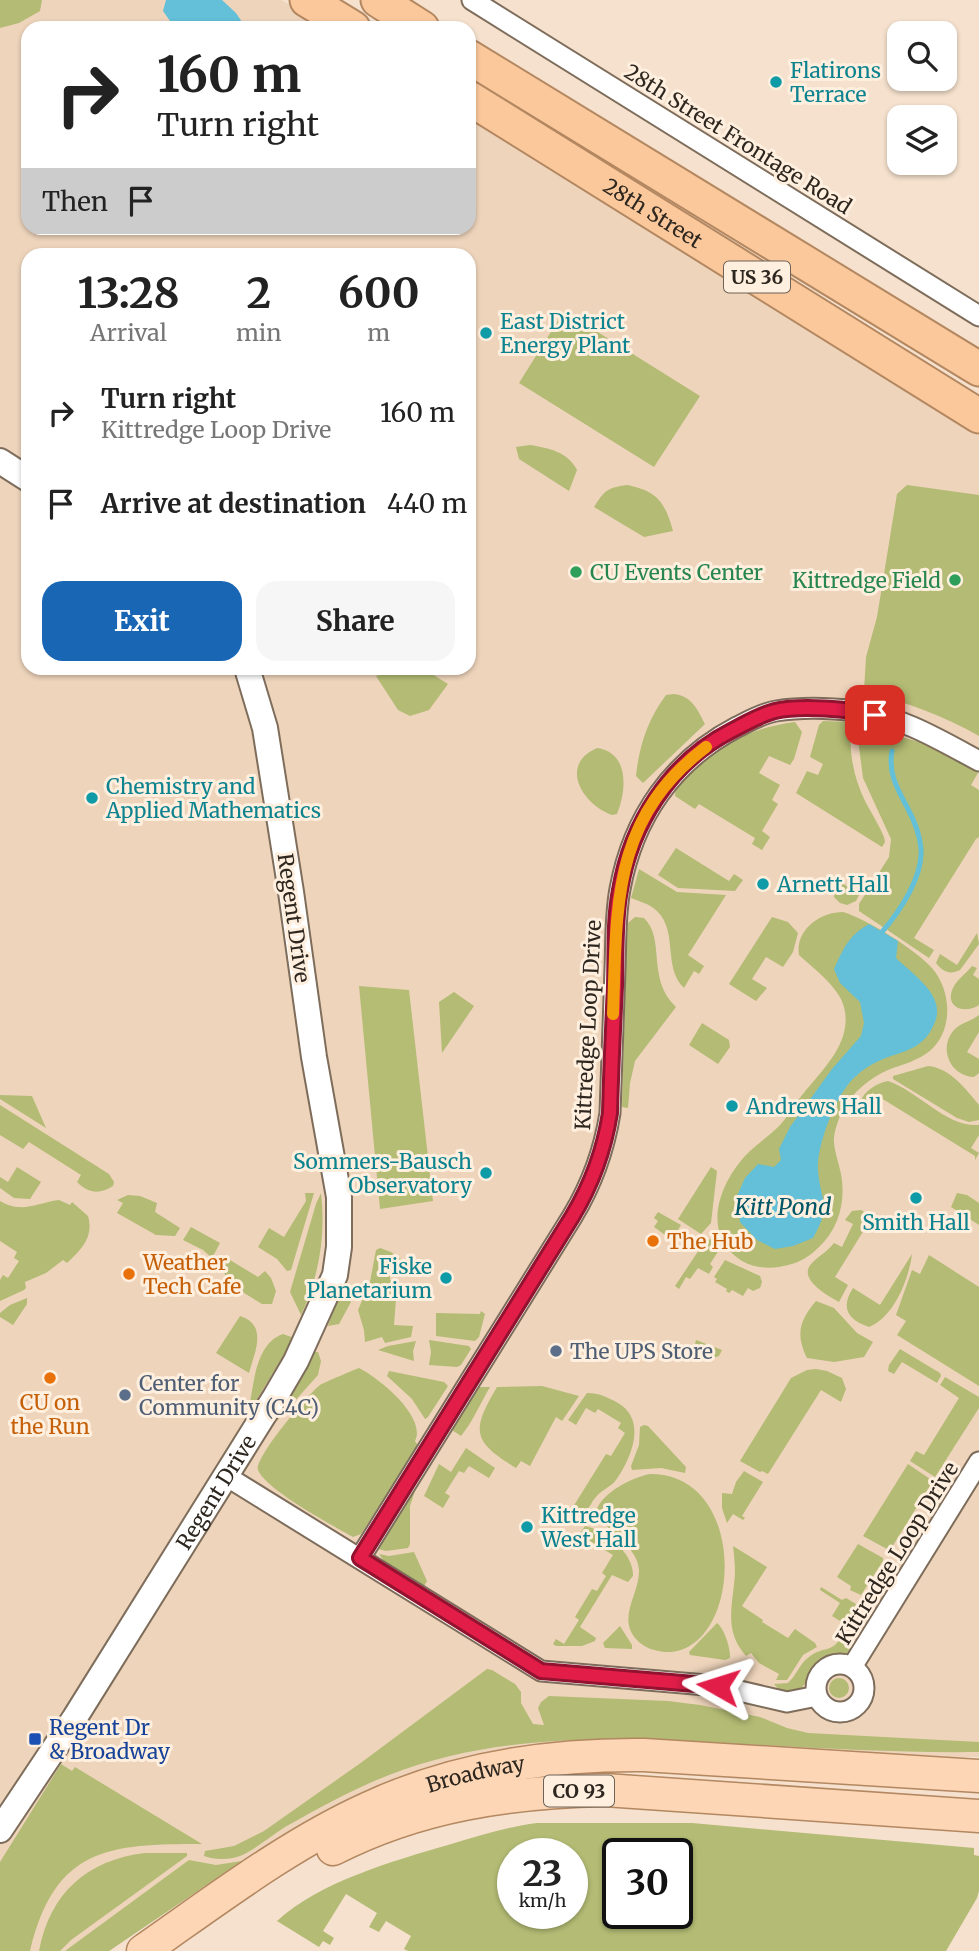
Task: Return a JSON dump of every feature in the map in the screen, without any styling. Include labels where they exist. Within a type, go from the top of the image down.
[{"type":"highway","points":[[307,0],[342,21]]},
{"type":"highway","points":[[378,0],[411,21]]},
{"type":"highway","name":"28th Street","points":[[476,61],[979,369]]},
{"type":"highway","name":"28th Street","points":[[476,102],[979,416]]},
{"type":"main road","name":"Broadway","points":[[143,1951],[236,1886],[333,1827],[368,1808],[471,1772],[529,1761],[606,1754],[972,1775]]},
{"type":"main road","name":"Broadway","points":[[178,1951],[309,1862],[354,1838],[403,1819],[457,1804],[512,1794],[605,1790],[979,1816]]},
{"type":"street","name":"28th Street Frontage Road","points":[[472,0],[979,316]]},
{"type":"street","points":[[0,461],[21,474]]},
{"type":"street","name":"Regent Drive","points":[[0,1830],[74,1719],[296,1361],[335,1275],[339,1247],[338,1197],[314,1058],[265,728],[249,675]]},
{"type":"street","name":"Kittredge Loop Drive","points":[[360,1558],[572,1217],[597,1168],[610,1113],[620,888],[631,845],[645,814],[666,784],[692,757],[719,737],[775,711],[858,711],[925,733],[979,761]]},
{"type":"street","name":"Kittredge Loop Drive","points":[[852,1667],[979,1462]]},
{"type":"street","points":[[226,1476],[541,1671],[718,1686],[787,1702],[817,1696]]},
{"type":"street","points":[[838,1664],[852,1667],[861,1676],[864,1688],[861,1700],[848,1711],[835,1712],[824,1706],[817,1696],[817,1681],[824,1669],[838,1664]]},
{"type":"shaded area","points":[[0,0],[281,0],[318,21],[21,21],[21,235],[476,235],[476,119],[979,436],[979,1757],[451,1762],[401,1777],[341,1806],[198,1886],[110,1951],[0,1951]]},
{"type":"green space","points":[[0,0],[42,0],[40,11],[19,23],[0,28]]},
{"type":"green space","points":[[564,311],[700,396],[654,467],[519,383]]},
{"type":"green space","points":[[530,445],[557,452],[569,459],[577,470],[569,491],[519,459],[516,447]]},
{"type":"green space","points":[[627,485],[646,491],[658,499],[667,512],[673,531],[644,537],[594,507],[607,491]]},
{"type":"green space","points":[[907,485],[979,495],[979,736],[923,710],[864,691],[866,657],[877,617],[897,494]]},
{"type":"green space","points":[[434,675],[448,684],[429,710],[410,716],[398,710],[376,676]]},
{"type":"green space","points":[[674,694],[690,700],[705,724],[643,783],[636,776],[645,733],[666,695]]},
{"type":"green space","points":[[823,721],[852,722],[851,753],[855,773],[884,837],[882,847],[796,793],[807,771],[818,775],[823,764],[810,757],[819,725]]},
{"type":"green space","points":[[795,722],[802,732],[790,765],[769,756],[759,773],[780,785],[772,800],[778,804],[762,831],[770,837],[762,850],[752,844],[755,838],[699,804],[695,809],[675,796],[677,787],[686,776],[731,743],[767,727]]},
{"type":"green space","points":[[860,725],[919,742],[979,771],[971,785],[979,790],[979,837],[914,938],[934,950],[929,958],[859,911],[859,904],[889,857],[891,839],[863,778],[858,739]]},
{"type":"green space","points":[[597,748],[607,751],[620,764],[624,784],[617,814],[612,815],[592,803],[579,784],[579,764],[585,755]]},
{"type":"green space","points":[[676,848],[729,881],[734,874],[743,880],[735,891],[678,888],[658,875]]},
{"type":"green space","points":[[639,869],[677,892],[726,895],[688,955],[704,966],[699,974],[694,971],[684,988],[673,969],[669,936],[661,915],[650,906],[631,898]]},
{"type":"green space","points":[[838,880],[858,894],[863,887],[856,901],[847,905],[834,897]]},
{"type":"green space","points":[[843,912],[890,936],[932,968],[939,977],[946,999],[946,1021],[938,1042],[931,1050],[916,1060],[875,1077],[857,1091],[844,1108],[834,1139],[841,1174],[842,1204],[836,1223],[826,1240],[797,1262],[777,1267],[753,1266],[729,1250],[721,1238],[718,1210],[721,1196],[735,1168],[781,1124],[827,1065],[840,1043],[846,1020],[844,1007],[837,992],[799,955],[799,946],[805,930],[811,924],[826,915]]},
{"type":"green space","points":[[635,917],[644,918],[650,927],[661,984],[676,1007],[635,1061],[628,1108],[622,1107],[627,928],[628,923]]},
{"type":"green space","points":[[772,917],[788,922],[798,933],[793,952],[783,967],[766,957],[752,979],[767,988],[756,1001],[729,984]]},
{"type":"green space","points":[[977,933],[979,944],[960,970],[947,972],[941,969],[936,963],[940,954],[957,965]]},
{"type":"green space","points":[[972,966],[977,968],[973,975],[979,979],[979,1005],[962,1009],[953,1004],[951,995],[957,982]]},
{"type":"green space","points":[[359,986],[409,990],[433,1201],[380,1209]]},
{"type":"green space","points":[[454,992],[474,1006],[442,1053],[439,1002]]},
{"type":"green space","points":[[979,1015],[979,1032],[967,1052],[979,1059],[979,1073],[974,1077],[958,1072],[949,1060],[947,1045],[954,1030]]},
{"type":"green space","points":[[702,1023],[729,1040],[730,1047],[718,1064],[689,1045]]},
{"type":"green space","points":[[928,1066],[950,1075],[963,1086],[979,1105],[979,1120],[969,1122],[957,1118],[893,1079],[893,1076]]},
{"type":"green space","points":[[888,1081],[955,1121],[979,1125],[979,1135],[971,1148],[979,1153],[975,1160],[975,1156],[873,1093],[865,1106],[861,1102],[872,1088]]},
{"type":"green space","points":[[0,1095],[32,1096],[46,1128],[0,1099]]},
{"type":"green space","points":[[0,1105],[109,1174],[114,1182],[113,1186],[98,1192],[85,1189],[77,1182],[81,1175],[29,1142],[23,1149],[0,1135]]},
{"type":"green space","points":[[17,1167],[41,1182],[30,1199],[14,1198],[0,1188],[0,1177],[8,1182]]},
{"type":"green space","points":[[711,1167],[717,1171],[711,1223],[701,1234],[678,1219]]},
{"type":"green space","points":[[305,1193],[314,1193],[291,1270],[287,1271],[277,1259],[258,1247],[269,1228],[284,1237],[306,1201]]},
{"type":"green space","points":[[321,1193],[323,1224],[320,1256],[301,1315],[290,1292]]},
{"type":"green space","points":[[957,1193],[967,1195],[979,1203],[979,1225],[951,1207]]},
{"type":"green space","points":[[128,1195],[140,1196],[157,1203],[155,1212],[180,1228],[175,1236],[156,1235],[117,1213],[123,1203],[117,1200]]},
{"type":"green space","points":[[59,1200],[70,1205],[72,1202],[88,1216],[89,1230],[85,1242],[67,1263],[63,1260],[46,1273],[25,1282],[24,1290],[0,1301],[0,1280],[3,1275],[8,1278],[19,1261],[14,1258],[17,1252],[0,1241],[0,1201],[22,1207]]},
{"type":"green space","points":[[861,1210],[872,1217],[835,1277],[848,1285],[839,1302],[815,1286],[810,1280],[808,1268],[834,1243],[842,1247],[853,1224],[845,1220],[852,1211]]},
{"type":"green space","points":[[658,1212],[681,1225],[672,1240],[654,1227],[658,1221],[654,1218]]},
{"type":"green space","points":[[191,1227],[220,1243],[212,1258],[183,1240]]},
{"type":"green space","points":[[710,1239],[718,1244],[719,1250],[710,1264],[713,1267],[709,1274],[698,1268],[690,1279],[686,1277],[679,1289],[675,1286],[701,1247],[704,1248]]},
{"type":"green space","points":[[380,1248],[401,1259],[401,1262],[391,1257],[390,1280],[393,1281],[393,1299],[396,1299],[394,1325],[413,1326],[411,1337],[385,1343],[382,1337],[365,1342],[358,1310],[370,1282],[376,1250]]},
{"type":"green space","points":[[912,1254],[904,1285],[886,1315],[869,1327],[851,1317],[847,1302],[853,1288],[880,1305]]},
{"type":"green space","points":[[929,1255],[979,1287],[979,1386],[897,1335],[906,1321],[896,1315],[912,1270],[920,1274]]},
{"type":"green space","points":[[225,1257],[258,1277],[265,1271],[276,1291],[272,1304],[262,1304],[229,1282],[220,1265]]},
{"type":"green space","points":[[725,1260],[760,1276],[760,1288],[753,1291],[748,1288],[743,1296],[732,1290],[729,1293],[726,1291],[727,1289],[715,1282],[717,1279],[714,1277]]},
{"type":"green space","points":[[340,1289],[351,1302],[339,1324],[328,1326]]},
{"type":"green space","points":[[27,1298],[27,1304],[13,1325],[0,1317],[0,1313],[10,1305]]},
{"type":"green space","points":[[816,1301],[834,1308],[857,1333],[873,1342],[864,1357],[834,1362],[807,1358],[800,1334],[803,1321]]},
{"type":"green space","points":[[481,1311],[485,1314],[479,1337],[475,1341],[436,1336],[436,1313],[480,1314]]},
{"type":"green space","points":[[240,1316],[249,1320],[257,1332],[249,1373],[216,1353]]},
{"type":"green space","points":[[283,1334],[294,1338],[248,1414],[261,1357],[273,1339]]},
{"type":"green space","points":[[429,1340],[469,1346],[471,1349],[457,1367],[429,1365]]},
{"type":"green space","points":[[696,1340],[722,1350],[719,1356],[706,1361],[698,1358],[694,1349]]},
{"type":"green space","points":[[416,1341],[414,1361],[378,1350],[388,1346]]},
{"type":"green space","points":[[900,1349],[940,1373],[937,1383],[902,1362],[894,1374],[888,1371]]},
{"type":"green space","points":[[314,1352],[318,1352],[321,1361],[318,1375],[276,1422]]},
{"type":"green space","points":[[359,1368],[389,1389],[408,1410],[417,1431],[415,1441],[418,1446],[361,1534],[353,1537],[286,1497],[258,1470],[264,1453],[273,1440],[314,1390]]},
{"type":"green space","points":[[816,1369],[842,1378],[846,1389],[841,1402],[821,1390],[768,1474],[740,1461],[791,1378],[807,1370]]},
{"type":"green space","points":[[389,1371],[444,1382],[448,1386],[425,1419],[412,1399],[387,1376]]},
{"type":"green space","points":[[945,1377],[979,1397],[979,1408],[935,1477],[910,1461],[916,1451],[924,1455],[959,1398],[940,1385]]},
{"type":"green space","points":[[542,1386],[579,1396],[562,1421],[556,1417],[530,1466],[521,1461],[516,1468],[501,1459],[484,1442],[480,1434],[483,1414],[497,1387]]},
{"type":"green space","points":[[479,1387],[490,1387],[461,1436],[452,1430]]},
{"type":"green space","points":[[587,1393],[603,1396],[627,1410],[632,1419],[634,1439],[622,1471],[582,1513],[573,1507],[606,1454],[611,1456],[625,1433],[618,1428],[621,1423],[598,1409],[595,1413],[586,1408],[576,1425],[568,1420]]},
{"type":"green space","points":[[648,1426],[686,1467],[685,1473],[661,1468],[632,1470],[639,1445],[640,1427]]},
{"type":"green space","points":[[466,1448],[495,1468],[489,1478],[469,1466],[464,1473],[459,1471],[445,1493],[450,1496],[443,1508],[424,1496],[439,1464],[451,1472]]},
{"type":"green space","points":[[908,1464],[933,1481],[889,1550],[863,1536]]},
{"type":"green space","points":[[744,1471],[763,1482],[742,1516],[745,1518],[743,1520],[733,1514],[727,1523],[722,1508],[722,1493],[732,1494]]},
{"type":"green space","points":[[650,1474],[683,1481],[706,1502],[720,1531],[725,1564],[721,1597],[710,1625],[691,1645],[665,1652],[643,1645],[631,1632],[629,1615],[638,1579],[637,1561],[628,1546],[596,1511],[605,1498],[618,1487]]},
{"type":"green space","points":[[418,1482],[410,1506],[408,1548],[386,1551],[378,1549]]},
{"type":"green space","points":[[585,1526],[601,1532],[624,1551],[632,1567],[633,1576],[628,1582],[612,1575],[580,1627],[596,1638],[595,1641],[582,1646],[556,1646],[553,1644],[556,1639],[564,1644],[579,1620],[575,1617],[592,1589],[597,1591],[606,1576],[602,1573],[613,1555],[583,1537],[581,1540],[577,1538]]},
{"type":"green space","points":[[858,1544],[883,1558],[861,1595],[850,1590],[851,1586],[837,1577]]},
{"type":"green space","points":[[733,1546],[767,1567],[742,1606],[788,1638],[795,1629],[817,1647],[803,1655],[787,1680],[776,1680],[779,1674],[759,1663],[751,1653],[746,1656],[734,1637],[731,1617],[735,1573]]},
{"type":"green space","points":[[414,1552],[427,1581],[424,1586],[384,1561],[379,1554],[389,1556]]},
{"type":"green space","points":[[821,1587],[842,1600],[846,1598],[856,1604],[845,1624],[832,1616],[840,1603],[820,1590]]},
{"type":"green space","points":[[717,1623],[726,1639],[730,1658],[725,1660],[690,1655],[689,1652]]},
{"type":"green space","points":[[620,1626],[632,1649],[605,1648],[603,1643]]},
{"type":"green space","points":[[841,1638],[853,1644],[847,1653],[818,1666],[800,1690],[782,1693],[774,1684],[788,1683],[806,1660],[833,1646]]},
{"type":"green space","points":[[487,1669],[515,1684],[521,1692],[521,1703],[533,1724],[544,1725],[538,1708],[549,1696],[668,1701],[760,1717],[808,1733],[979,1742],[979,1752],[620,1739],[527,1743],[434,1760],[389,1775],[285,1827],[240,1856],[222,1859],[204,1856],[205,1851],[234,1846],[264,1831]]},
{"type":"green space","points":[[839,1678],[846,1681],[849,1688],[846,1695],[839,1698],[832,1695],[829,1688],[832,1681]]},
{"type":"green space","points":[[61,1764],[72,1771],[75,1767],[202,1844],[139,1846],[113,1850],[90,1858],[71,1871],[54,1890],[41,1917],[30,1951],[0,1951],[0,1862]]},
{"type":"green space","points":[[537,1823],[692,1823],[974,1848],[974,1855],[979,1856],[979,1891],[946,1951],[408,1951],[404,1949],[411,1936],[386,1921],[379,1932],[369,1927],[377,1913],[346,1894],[323,1931],[334,1938],[330,1945],[323,1941],[319,1947],[277,1921],[314,1895],[358,1874],[503,1829]]},
{"type":"green space","points":[[145,1853],[187,1853],[187,1856],[71,1940],[60,1951],[39,1951],[52,1912],[74,1883],[106,1863]]},
{"type":"green space","points":[[189,1860],[216,1865],[242,1861],[109,1951],[65,1951]]},
{"type":"water","points":[[166,0],[222,0],[241,21],[170,21],[163,11]]},
{"type":"water","name":"Kitt Pond","points":[[869,924],[898,941],[896,958],[932,994],[937,1012],[935,1022],[923,1041],[868,1067],[847,1086],[831,1115],[820,1151],[818,1171],[824,1211],[819,1227],[813,1238],[793,1246],[775,1249],[757,1240],[740,1222],[737,1196],[745,1178],[758,1164],[774,1167],[781,1160],[779,1149],[790,1127],[832,1069],[861,1036],[864,1023],[860,1002],[840,983],[834,969],[851,938]]},
{"type":"waterway","points":[[882,932],[909,893],[921,860],[916,827],[892,773],[892,751]]},
{"type":"slow traffic","points":[[613,1014],[617,907],[631,845],[645,814],[666,784],[692,757],[706,747]]},
{"type":"place","name":"Flatirons Terrace","points":[[776,82]]},
{"type":"place","name":"East District Energy Plant","points":[[486,333]]},
{"type":"place","name":"CU Events Center","points":[[576,572]]},
{"type":"place","name":"Kittredge Field","points":[[955,580]]},
{"type":"place","name":"Chemistry and Applied Mathematics","points":[[92,798]]},
{"type":"place","name":"Arnett Hall","points":[[763,884]]},
{"type":"place","name":"Andrews Hall","points":[[732,1106]]},
{"type":"place","name":"Sommers-Bausch Observatory","points":[[486,1173]]},
{"type":"place","name":"Smith Hall","points":[[916,1198]]},
{"type":"place","name":"The Hub","points":[[653,1241]]},
{"type":"place","name":"Weather Tech Cafe","points":[[129,1274]]},
{"type":"place","name":"Fiske Planetarium","points":[[446,1278]]},
{"type":"place","name":"The UPS Store","points":[[556,1351]]},
{"type":"place","name":"CU on the Run","points":[[50,1378]]},
{"type":"place","name":"Center for Community (C4C)","points":[[125,1395]]},
{"type":"place","name":"Kittredge West Hall","points":[[527,1527]]},
{"type":"place","name":"Regent Dr & Broadway","points":[[35,1739]]},
{"type":"route","points":[[718,1686],[541,1671],[360,1558],[572,1217],[597,1168],[610,1113],[617,907],[631,845],[645,814],[666,784],[692,757],[719,737],[751,720],[775,711],[812,709],[858,711],[875,715]]}]
